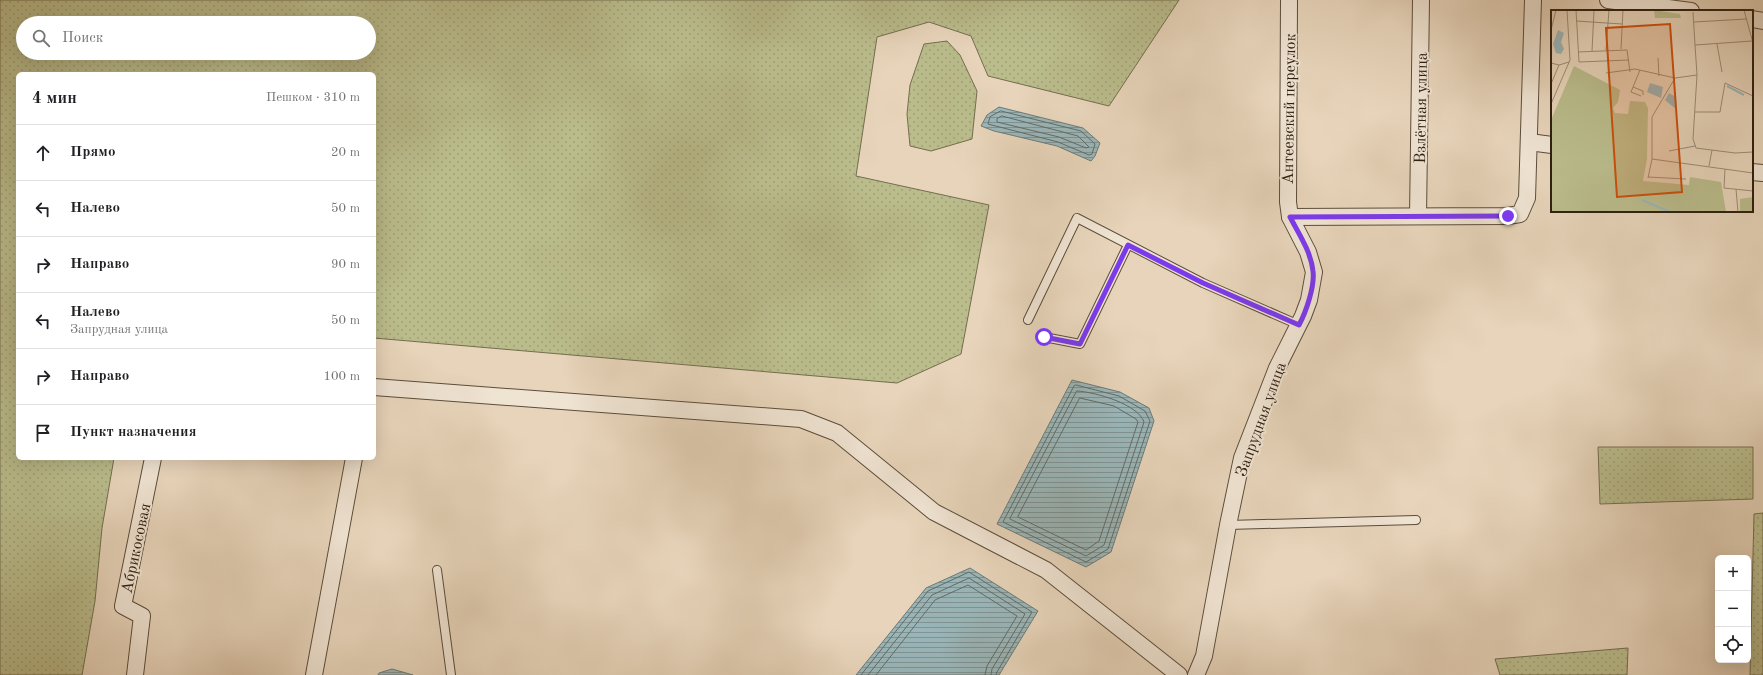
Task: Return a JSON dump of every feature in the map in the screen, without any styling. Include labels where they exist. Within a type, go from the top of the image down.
[{"type":"street","name":"Антеевский переулок","points":[[1289,0],[1288,202],[1290,217]]},
{"type":"street","name":"Взлётная улица","points":[[1418,216],[1421,0]]},
{"type":"street","points":[[1290,217],[1508,216],[1520,214],[1527,198],[1533,0]]},
{"type":"street","points":[[1608,0],[1683,10]]},
{"type":"street","points":[[1753,19],[1763,20]]},
{"type":"street","points":[[1529,142],[1551,145]]},
{"type":"street","points":[[1753,172],[1763,173]]},
{"type":"street","name":"Запрудная улица","points":[[1196,675],[1204,656],[1242,458],[1277,368],[1299,325],[1309,300],[1314,272],[1308,252],[1290,217]]},
{"type":"street","points":[[376,387],[801,419],[837,433],[934,512],[1046,570],[1179,675]]},
{"type":"street","name":"Абрикосовая","points":[[135,675],[142,616],[123,606],[153,460]]},
{"type":"street","points":[[314,675],[354,460]]},
{"type":"lane","points":[[1028,320],[1077,218],[1203,283],[1299,325]]},
{"type":"lane","points":[[1044,337],[1080,344],[1128,245]]},
{"type":"lane","points":[[1228,525],[1416,520]]},
{"type":"lane","points":[[437,570],[451,675]]},
{"type":"green space","points":[[0,0],[1179,0],[1109,106],[988,76],[971,36],[929,22],[877,37],[856,176],[989,205],[961,354],[897,383],[376,338],[376,72],[16,72],[16,460],[114,460],[102,528],[95,601],[82,675],[0,675]]},
{"type":"green space","points":[[947,41],[960,55],[977,91],[972,139],[931,151],[910,146],[907,114],[910,85],[924,44]]},
{"type":"green space","points":[[1598,447],[1753,447],[1753,499],[1600,504]]},
{"type":"green space","points":[[1763,513],[1763,675],[1750,675],[1754,514]]},
{"type":"green space","points":[[1628,648],[1627,675],[1500,675],[1495,659]]},
{"type":"water","points":[[999,107],[1083,128],[1100,143],[1095,156],[1091,161],[1057,146],[994,131],[981,126],[987,115]]},
{"type":"water","points":[[1072,380],[1120,392],[1149,408],[1154,421],[1111,552],[1086,567],[997,524]]},
{"type":"water","points":[[970,568],[1038,611],[999,675],[856,675],[926,588]]},
{"type":"water","points":[[392,669],[413,675],[378,675],[379,673]]},
{"type":"route","points":[[1044,337],[1080,344],[1128,245],[1203,283],[1299,325],[1309,300],[1314,272],[1308,252],[1290,217],[1508,216]]}]
